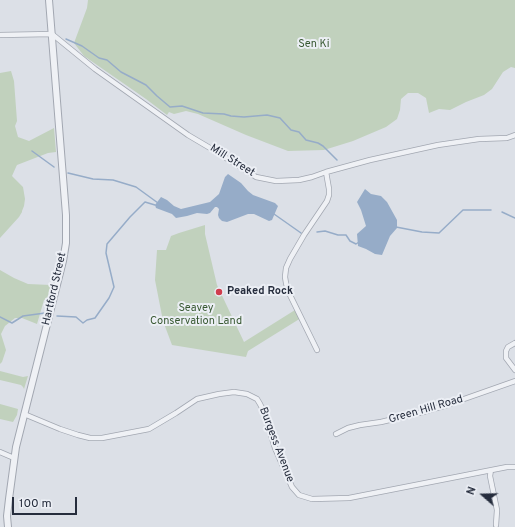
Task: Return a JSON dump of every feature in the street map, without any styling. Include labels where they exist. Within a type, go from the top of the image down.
[{"type":"street","name":"Hartford Street","points":[[8,527],[8,502],[14,458],[63,261],[66,243],[66,215],[50,0]]},
{"type":"street","points":[[0,36],[52,34]]},
{"type":"street","name":"Mill Street","points":[[52,34],[95,69],[188,135],[256,177],[276,181],[299,180],[370,160],[438,145],[459,141],[507,138],[515,135]]},
{"type":"street","points":[[317,350],[288,291],[285,277],[286,268],[290,259],[304,235],[328,201],[329,189],[326,172]]},
{"type":"street","points":[[515,343],[508,347],[506,351],[506,358],[515,370]]},
{"type":"street","name":"Green Hill Road","points":[[336,434],[348,428],[381,422],[447,405],[515,381]]},
{"type":"street","name":"Burgess Avenue","points":[[24,414],[78,435],[90,438],[102,438],[150,429],[204,396],[234,392],[247,394],[257,399],[264,412],[275,448],[292,487],[299,495],[312,498],[349,498],[507,467],[515,467]]},
{"type":"street","points":[[0,452],[14,458]]},
{"type":"street","points":[[491,470],[490,476],[496,498],[496,525]]},
{"type":"green space","name":"Sen Ki","points":[[88,0],[515,0],[515,68],[511,67],[503,72],[492,89],[484,95],[450,110],[439,109],[429,113],[426,98],[418,93],[408,93],[401,99],[397,119],[386,127],[353,141],[324,150],[288,151],[198,114],[186,111],[174,114],[169,112],[167,115],[84,56],[74,43],[87,8]]},
{"type":"green space","points":[[11,71],[14,81],[17,121],[15,126],[18,137],[29,141],[54,128],[56,152],[48,153],[17,165],[12,176],[23,187],[25,199],[24,206],[19,217],[0,238],[0,73]]},
{"type":"green space","name":"Seavey Conservation Land","points":[[205,225],[205,234],[217,285],[244,342],[295,310],[301,318],[248,351],[246,357],[172,345],[163,321],[155,280],[157,250],[166,250],[171,236]]},
{"type":"green space","points":[[0,270],[28,284],[51,285],[47,300],[44,300],[37,324],[22,318],[15,318],[5,326],[1,334],[6,350],[0,364]]},
{"type":"green space","points":[[0,371],[23,377],[28,376],[24,389],[21,385],[0,380]]},
{"type":"green space","points":[[0,404],[18,409],[17,415],[13,422],[0,419]]},
{"type":"water","points":[[228,174],[241,183],[253,195],[275,203],[278,206],[272,220],[269,221],[254,214],[248,214],[227,222],[222,221],[219,218],[219,209],[217,207],[207,214],[197,213],[176,218],[172,214],[156,208],[155,205],[161,197],[181,209],[210,202],[219,194],[225,177]]},
{"type":"water","points":[[365,189],[371,194],[381,196],[387,202],[397,220],[397,228],[390,236],[382,255],[375,254],[358,246],[357,234],[366,226],[357,202]]},
{"type":"waterway","points":[[66,39],[82,46],[99,58],[107,60],[121,72],[146,85],[170,107],[182,106],[203,113],[224,114],[231,116],[244,117],[267,115],[280,118],[291,130],[299,132],[306,140],[323,146],[337,160]]},
{"type":"waterway","points":[[32,151],[54,167]]},
{"type":"waterway","points":[[68,173],[93,179],[113,180],[136,187],[158,203]]},
{"type":"waterway","points":[[57,316],[76,317],[83,323],[87,320],[95,318],[109,298],[114,287],[106,253],[107,244],[145,202],[155,205]]},
{"type":"waterway","points":[[396,227],[422,232],[439,233],[463,210],[491,210]]},
{"type":"waterway","points":[[502,212],[515,218]]},
{"type":"waterway","points":[[274,214],[301,233]]},
{"type":"waterway","points":[[317,232],[325,231],[338,235],[346,235],[350,241],[356,244],[359,242]]},
{"type":"waterway","points":[[0,317],[12,323],[23,316],[45,313]]},
{"type":"place","name":"Peaked Rock","points":[[219,292]]}]
